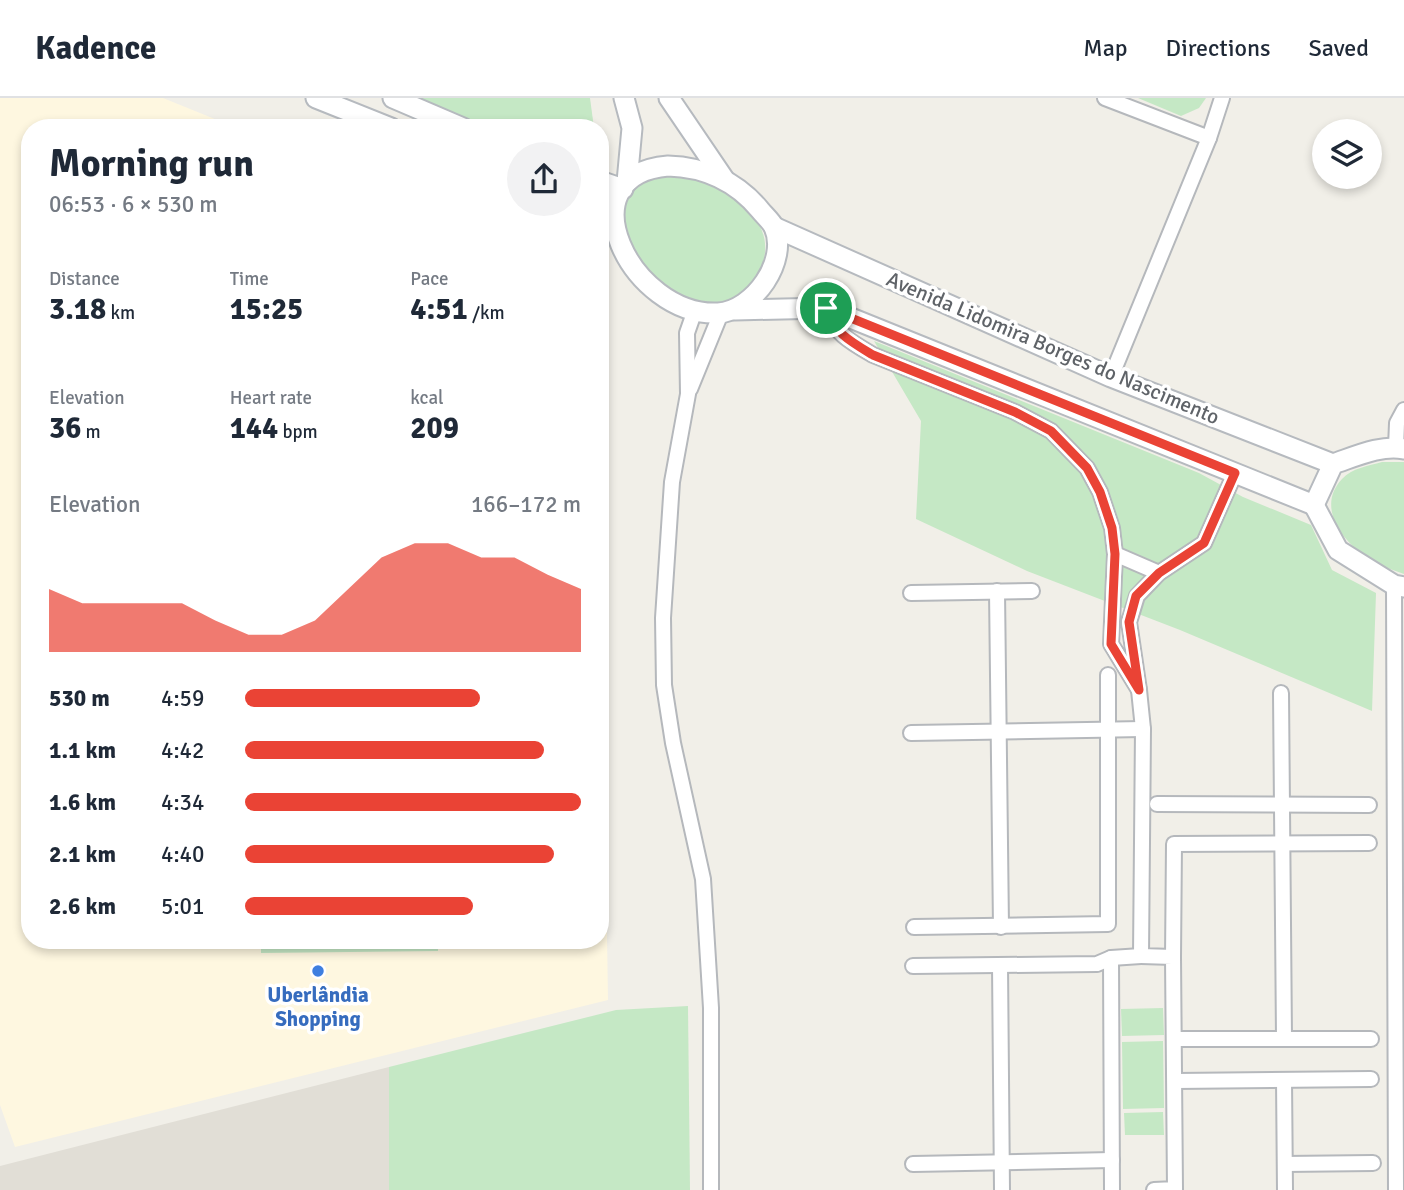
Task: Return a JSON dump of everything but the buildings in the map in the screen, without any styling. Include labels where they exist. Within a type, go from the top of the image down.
[{"type":"street","points":[[316,98],[368,119]]},
{"type":"street","points":[[393,98],[442,119]]},
{"type":"street","points":[[609,219],[625,186],[632,128],[624,98]]},
{"type":"street","points":[[669,98],[724,179]]},
{"type":"street","points":[[1105,98],[1209,138]]},
{"type":"street","points":[[1111,377],[1209,138],[1222,98]]},
{"type":"street","points":[[609,183],[625,186],[653,168],[693,167],[724,179],[751,199],[774,227],[775,251],[770,275],[756,296],[728,311],[688,394]]},
{"type":"street","points":[[609,226],[634,270],[654,291],[679,306],[695,310],[728,311],[826,308],[1314,505],[1338,550],[1399,586],[1400,973],[1396,1190]]},
{"type":"street","name":"Avenida Lidomira Borges do Nascimento","points":[[774,227],[1111,377],[1333,464]]},
{"type":"street","points":[[826,308],[830,324],[873,355],[1015,412],[1051,431],[1087,468],[1097,485],[1112,528],[1115,554],[1111,644],[1139,690]]},
{"type":"street","points":[[695,310],[687,332],[688,394],[672,482],[663,618],[664,685],[673,743],[703,879],[711,1008],[712,1190]]},
{"type":"street","points":[[1314,505],[1333,464],[1400,448],[1397,423],[1404,410]]},
{"type":"street","points":[[1142,956],[1143,729],[1130,613],[1136,596],[1159,573],[1204,543],[1235,473]]},
{"type":"street","points":[[1115,554],[1159,573]]},
{"type":"street","points":[[911,593],[1032,591]]},
{"type":"street","points":[[997,592],[1001,927]]},
{"type":"street","points":[[914,927],[1108,925],[1111,918],[1108,675]]},
{"type":"street","points":[[1281,693],[1284,1038]]},
{"type":"street","points":[[911,733],[1143,729]]},
{"type":"street","points":[[1157,804],[1369,805]]},
{"type":"street","points":[[1154,1190],[1175,1189],[1177,1080],[1173,957],[1174,844],[1369,843]]},
{"type":"street","points":[[913,966],[1097,964],[1111,958],[1173,957]]},
{"type":"street","points":[[1111,958],[1112,1190]]},
{"type":"street","points":[[1000,965],[1002,1190]]},
{"type":"street","points":[[1175,1039],[1371,1039]]},
{"type":"street","points":[[1177,1080],[1371,1079]]},
{"type":"street","points":[[1284,1080],[1285,1190]]},
{"type":"street","points":[[913,1164],[1112,1160]]},
{"type":"street","points":[[1285,1164],[1373,1163]]},
{"type":"shaded area","name":"Uberlândia Shopping","points":[[0,98],[163,98],[215,119],[21,119],[21,949],[607,949],[608,1000],[15,1147],[0,1105]]},
{"type":"shaded area","points":[[389,1067],[389,1190],[0,1190],[0,1166]]},
{"type":"green space","points":[[399,98],[590,98],[593,119],[460,119]]},
{"type":"green space","points":[[1138,98],[1206,98],[1199,108],[1181,116]]},
{"type":"green space","points":[[669,176],[703,182],[720,190],[750,211],[760,225],[765,241],[764,259],[758,277],[746,291],[719,302],[692,299],[667,287],[645,267],[630,243],[624,219],[627,198],[643,182]]},
{"type":"green space","points":[[874,341],[1199,473],[1243,497],[1311,525],[1332,570],[1376,593],[1372,711],[1180,630],[1027,571],[916,519],[921,421]]},
{"type":"green space","points":[[1382,462],[1404,462],[1404,574],[1377,564],[1363,555],[1344,537],[1332,514],[1334,491],[1342,479],[1355,470]]},
{"type":"green space","points":[[261,949],[438,949],[438,951],[261,953]]},
{"type":"green space","points":[[688,1006],[690,1190],[389,1190],[389,1067],[616,1010]]},
{"type":"green space","points":[[1163,1008],[1164,1035],[1122,1036],[1121,1009]]},
{"type":"green space","points":[[1163,1041],[1164,1108],[1123,1109],[1122,1042]]},
{"type":"green space","points":[[1163,1112],[1164,1135],[1125,1135],[1124,1113]]},
{"type":"place","name":"Uberlândia Shopping","points":[[318,971]]},
{"type":"route","points":[[826,308],[1235,473],[1204,543],[1159,573],[1136,596],[1129,622],[1139,690],[1111,644],[1110,612],[1115,554],[1112,528],[1100,492],[1087,468],[1051,431],[1015,412],[926,378],[853,344],[830,324],[826,308]]}]
